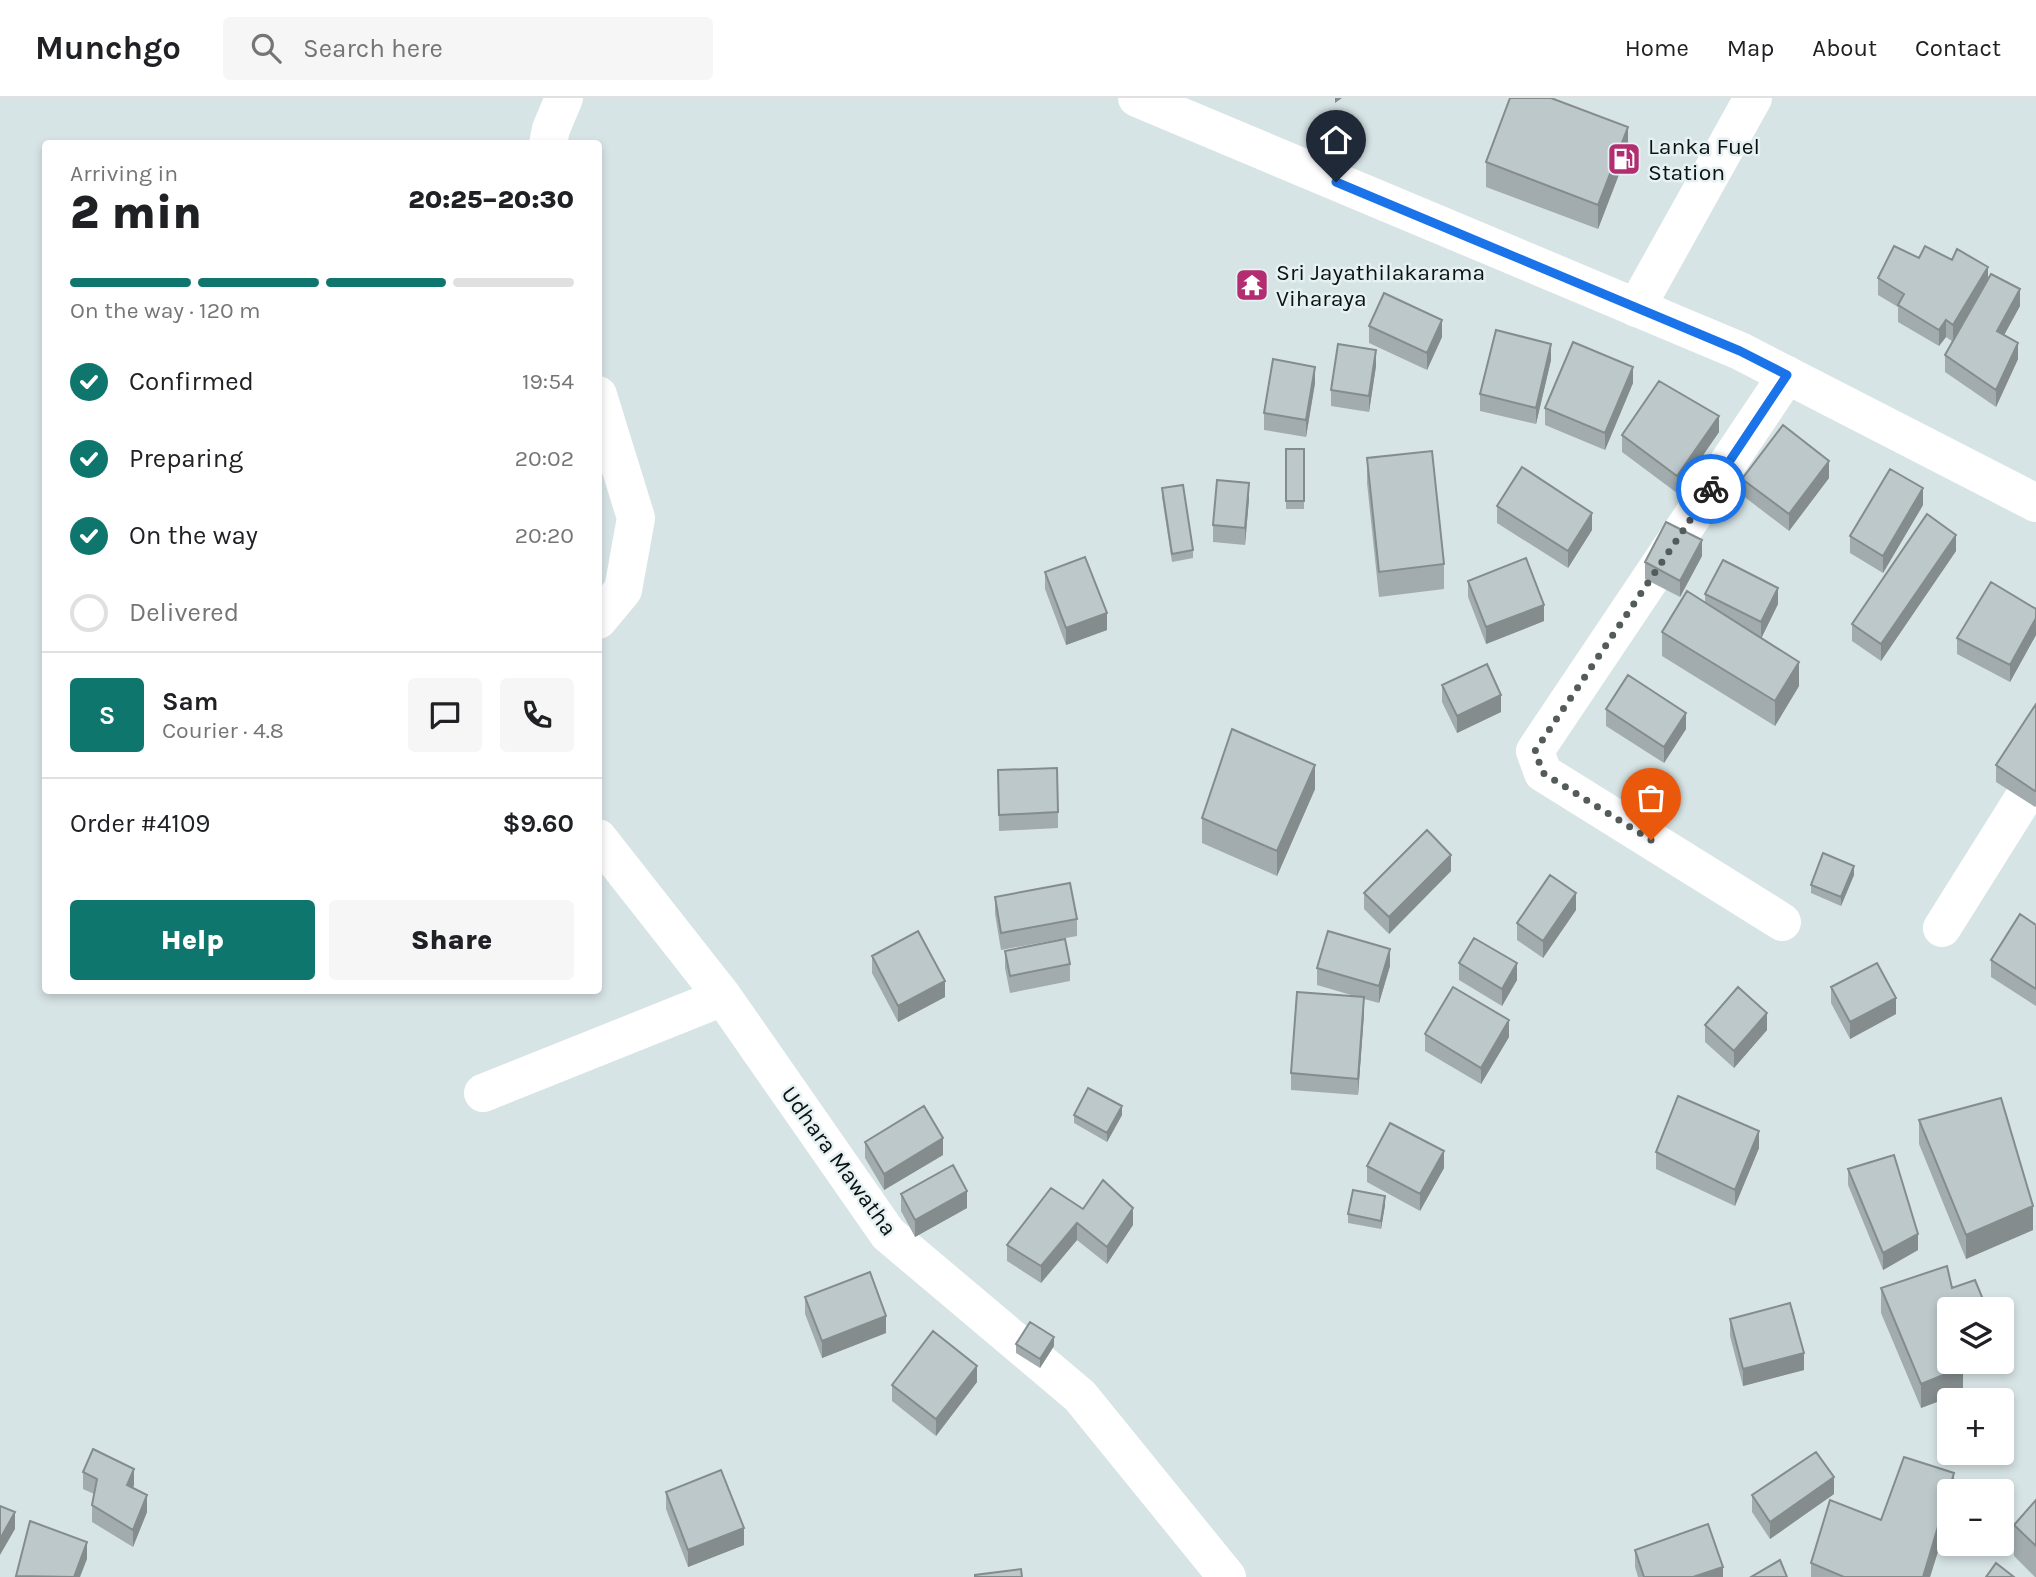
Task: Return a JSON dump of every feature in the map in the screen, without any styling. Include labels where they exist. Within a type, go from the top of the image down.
[{"type":"street","points":[[549,140],[564,98]]},
{"type":"street","points":[[1137,98],[1740,351],[2036,503]]},
{"type":"street","points":[[1636,308],[1753,98]]},
{"type":"street","points":[[1782,922],[1543,773],[1535,751],[1787,375]]},
{"type":"street","points":[[602,408],[636,518],[623,590],[602,615]]},
{"type":"street","points":[[1942,928],[2036,778]]},
{"type":"street","name":"Udhara Mawatha","points":[[602,843],[723,997],[888,1234],[1080,1396],[1227,1577]]},
{"type":"street","points":[[483,1093],[723,997]]},
{"type":"building","points":[[1510,98],[1551,98],[1628,127],[1598,205],[1486,162]]},
{"type":"building","points":[[1894,246],[1919,258],[1925,246],[1952,260],[1957,249],[1988,267],[1953,325],[1946,320],[1939,330],[1898,305],[1904,294],[1878,278]]},
{"type":"building","points":[[1991,274],[2020,289],[1997,331],[2018,343],[1996,390],[1945,355]]},
{"type":"building","points":[[1384,293],[1442,320],[1427,353],[1369,326]]},
{"type":"building","points":[[1496,330],[1551,344],[1536,408],[1480,394]]},
{"type":"building","points":[[1573,342],[1633,367],[1605,433],[1545,408]]},
{"type":"building","points":[[1338,344],[1376,350],[1369,396],[1331,390]]},
{"type":"building","points":[[1273,359],[1315,367],[1306,420],[1264,413]]},
{"type":"building","points":[[1659,381],[1719,416],[1677,476],[1622,435]]},
{"type":"building","points":[[1783,425],[1829,461],[1789,514],[1742,479]]},
{"type":"building","points":[[1286,449],[1304,449],[1304,501],[1286,501]]},
{"type":"building","points":[[1432,451],[1444,564],[1379,572],[1367,458]]},
{"type":"building","points":[[1522,467],[1592,513],[1568,551],[1497,506]]},
{"type":"building","points":[[1890,469],[1923,488],[1883,556],[1850,536]]},
{"type":"building","points":[[1217,480],[1249,483],[1245,528],[1213,525]]},
{"type":"building","points":[[1183,485],[1193,550],[1172,554],[1162,488]]},
{"type":"building","points":[[1927,514],[1956,535],[1881,644],[1852,624]]},
{"type":"building","points":[[1666,522],[1702,540],[1680,581],[1645,562]]},
{"type":"building","points":[[1085,557],[1107,613],[1066,628],[1045,572]]},
{"type":"building","points":[[1526,558],[1544,605],[1486,627],[1468,581]]},
{"type":"building","points":[[1723,560],[1778,588],[1761,622],[1705,594]]},
{"type":"building","points":[[1991,582],[2036,609],[2036,618],[2010,665],[1957,638]]},
{"type":"building","points":[[1687,591],[1799,662],[1775,701],[1662,632]]},
{"type":"building","points":[[1487,664],[1501,695],[1457,716],[1442,685]]},
{"type":"building","points":[[1628,675],[1686,713],[1664,747],[1606,709]]},
{"type":"building","points":[[2036,704],[2036,790],[2035,791],[1996,765]]},
{"type":"building","points":[[1232,729],[1315,765],[1277,851],[1202,818]]},
{"type":"building","points":[[1057,768],[1058,812],[999,815],[998,770]]},
{"type":"building","points":[[1427,830],[1451,855],[1389,917],[1364,893]]},
{"type":"building","points":[[1823,853],[1854,866],[1841,897],[1811,885]]},
{"type":"building","points":[[1550,875],[1576,893],[1543,941],[1517,923]]},
{"type":"building","points":[[1070,883],[1077,919],[1001,933],[995,897]]},
{"type":"building","points":[[2020,914],[2036,925],[2036,989],[1991,960]]},
{"type":"building","points":[[918,931],[945,981],[898,1006],[872,956]]},
{"type":"building","points":[[1328,931],[1390,949],[1379,986],[1317,968]]},
{"type":"building","points":[[1474,938],[1517,963],[1502,989],[1459,963]]},
{"type":"building","points":[[1065,939],[1070,964],[1010,976],[1005,951]]},
{"type":"building","points":[[1877,963],[1896,998],[1850,1022],[1831,987]]},
{"type":"building","points":[[1453,987],[1509,1020],[1481,1068],[1425,1034]]},
{"type":"building","points":[[1738,987],[1767,1013],[1734,1051],[1705,1025]]},
{"type":"building","points":[[1297,992],[1364,997],[1358,1079],[1291,1073]]},
{"type":"building","points":[[1088,1088],[1122,1106],[1107,1133],[1074,1115]]},
{"type":"building","points":[[1678,1096],[1759,1131],[1735,1190],[1656,1152]]},
{"type":"building","points":[[2001,1098],[2033,1206],[1966,1235],[1919,1120]]},
{"type":"building","points":[[924,1106],[943,1138],[884,1174],[865,1142]]},
{"type":"building","points":[[1390,1123],[1444,1151],[1420,1194],[1367,1166]]},
{"type":"building","points":[[1894,1155],[1918,1234],[1883,1253],[1848,1169]]},
{"type":"building","points":[[953,1165],[967,1191],[915,1220],[901,1194]]},
{"type":"building","points":[[1103,1180],[1133,1208],[1107,1247],[1077,1223],[1041,1266],[1007,1245],[1051,1188],[1083,1209]]},
{"type":"building","points":[[1353,1190],[1385,1196],[1381,1221],[1348,1214]]},
{"type":"building","points":[[1947,1266],[1952,1288],[1975,1280],[1982,1297],[1937,1297],[1937,1374],[1946,1374],[1921,1384],[1881,1288]]},
{"type":"building","points":[[870,1272],[886,1316],[822,1341],[805,1297]]},
{"type":"building","points":[[1790,1303],[1804,1353],[1743,1369],[1730,1319]]},
{"type":"building","points":[[1030,1322],[1054,1337],[1040,1359],[1016,1344]]},
{"type":"building","points":[[933,1331],[977,1366],[936,1419],[892,1385]]},
{"type":"building","points":[[93,1449],[134,1469],[127,1485],[147,1495],[133,1530],[92,1505],[97,1479],[83,1472]]},
{"type":"building","points":[[1816,1452],[1834,1477],[1770,1522],[1752,1495]]},
{"type":"building","points":[[1904,1457],[1954,1473],[1952,1479],[1937,1479],[1937,1530],[1923,1577],[1844,1577],[1811,1563],[1830,1500],[1881,1520]]},
{"type":"building","points":[[721,1470],[744,1528],[688,1550],[666,1492]]},
{"type":"building","points":[[2036,1500],[2036,1546],[2014,1525]]},
{"type":"building","points":[[0,1506],[15,1512],[0,1539]]},
{"type":"building","points":[[30,1521],[87,1542],[74,1577],[16,1576]]},
{"type":"building","points":[[1708,1524],[1723,1567],[1693,1577],[1644,1577],[1635,1550]]},
{"type":"building","points":[[1780,1560],[1787,1577],[1751,1577]]},
{"type":"building","points":[[1996,1563],[2014,1577],[1986,1577]]},
{"type":"building","points":[[1021,1569],[1022,1577],[975,1577],[975,1575]]},
{"type":"way so far","points":[[1651,840],[1543,773],[1535,751],[1711,489]]},
{"type":"place","name":"Lanka Fuel Station","points":[[1624,159]]},
{"type":"place","name":"Sri Jayathilakarama Viharaya","points":[[1252,285]]},
{"type":"route","points":[[1336,182],[1740,351],[1787,375],[1711,489]]}]
